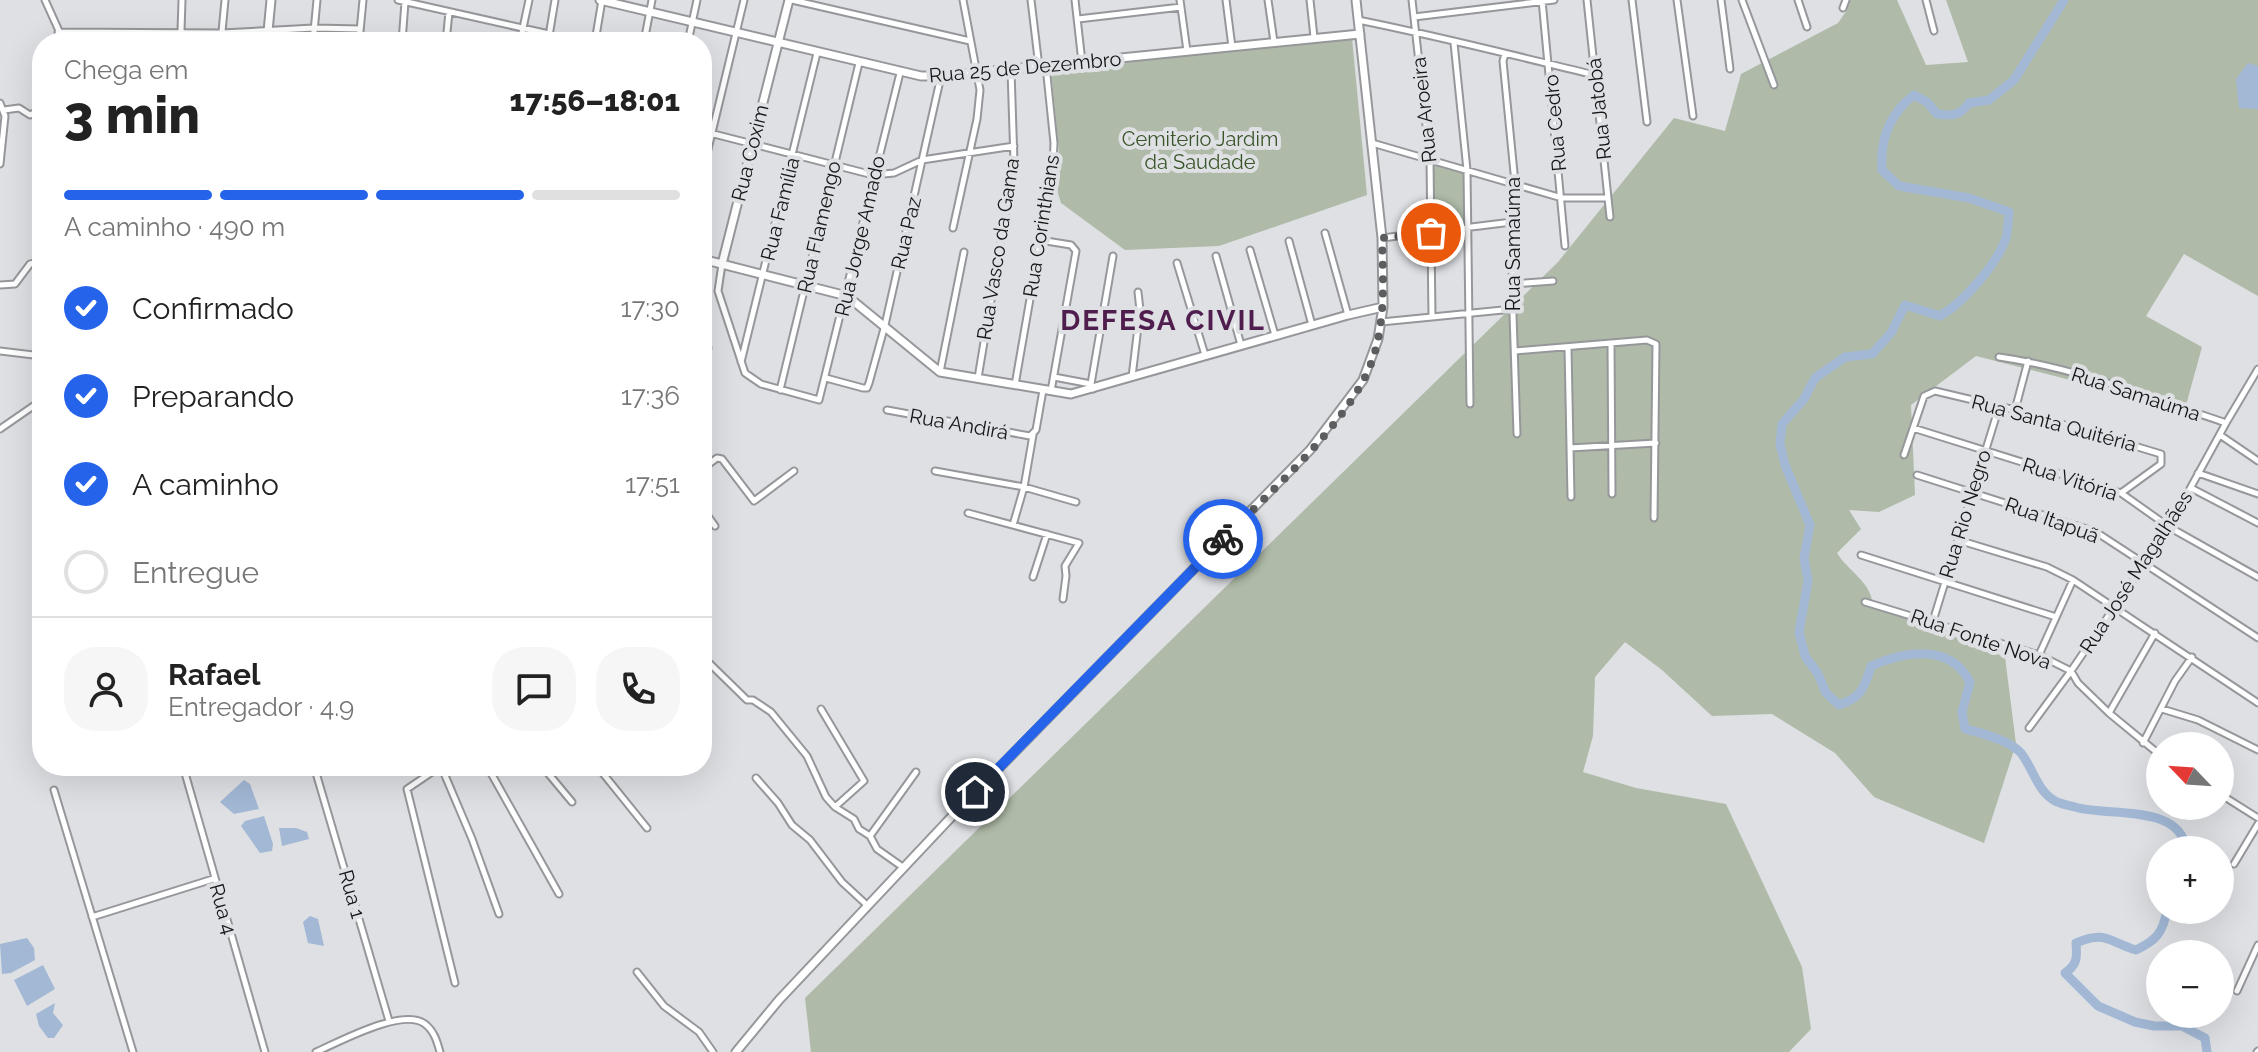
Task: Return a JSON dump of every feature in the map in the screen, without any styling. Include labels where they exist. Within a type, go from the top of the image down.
[{"type":"street","points":[[45,0],[58,32],[202,32]]},
{"type":"street","points":[[181,31],[182,0]]},
{"type":"street","points":[[222,32],[225,0]]},
{"type":"street","points":[[268,31],[271,0]]},
{"type":"street","points":[[314,32],[317,0]]},
{"type":"street","points":[[360,32],[363,0]]},
{"type":"street","points":[[398,0],[539,32]]},
{"type":"street","points":[[522,32],[529,0]]},
{"type":"street","points":[[549,32],[555,0]]},
{"type":"street","points":[[596,32],[601,0]]},
{"type":"street","name":"Rua 25 de Dezembro","points":[[601,0],[900,73],[941,76],[1360,34]]},
{"type":"street","points":[[646,32],[652,0]]},
{"type":"street","points":[[690,32],[697,0]]},
{"type":"street","points":[[744,0],[712,133],[873,175],[894,173],[922,160],[1014,146]]},
{"type":"street","points":[[791,0],[970,41]]},
{"type":"street","name":"Rua Coxim","points":[[722,264],[791,0]]},
{"type":"street","points":[[953,228],[979,102],[978,72],[963,0]]},
{"type":"street","name":"Rua Corinthians","points":[[1015,385],[1054,154],[1031,0]]},
{"type":"street","points":[[1075,0],[1082,63]]},
{"type":"street","points":[[1226,0],[1232,47]]},
{"type":"street","points":[[1268,0],[1274,42]]},
{"type":"street","points":[[1310,0],[1314,37]]},
{"type":"street","points":[[736,1052],[779,1000],[904,868],[1310,450],[1363,380],[1372,361],[1381,322],[1382,238],[1356,0]]},
{"type":"street","name":"Rua Aroeira","points":[[1412,0],[1430,160],[1432,317]]},
{"type":"street","points":[[1414,17],[1554,0]]},
{"type":"street","name":"Rua Jatobá","points":[[1587,0],[1610,217]]},
{"type":"street","points":[[1632,0],[1647,122]]},
{"type":"street","points":[[1677,0],[1693,116]]},
{"type":"street","points":[[1721,0],[1730,69]]},
{"type":"street","points":[[1742,0],[1774,85]]},
{"type":"street","points":[[1798,0],[1807,27]]},
{"type":"street","points":[[1843,8],[1846,0]]},
{"type":"street","points":[[1926,0],[1934,31]]},
{"type":"street","name":"Rua Cedro","points":[[1542,1],[1565,246]]},
{"type":"street","points":[[403,32],[405,2]]},
{"type":"street","points":[[1078,19],[1180,3],[1187,52]]},
{"type":"street","points":[[447,32],[449,12]]},
{"type":"street","points":[[1358,20],[1595,75]]},
{"type":"street","points":[[245,32],[360,29]]},
{"type":"street","points":[[1454,43],[1467,170],[1470,404]]},
{"type":"street","name":"Rua Família","points":[[740,364],[817,53]]},
{"type":"street","name":"Rua Samaúma","points":[[1505,54],[1503,61],[1515,183],[1512,284],[1517,434]]},
{"type":"street","name":"Rua Flamengo","points":[[780,390],[859,63]]},
{"type":"street","name":"Rua Vasco da Gama","points":[[977,379],[1014,162],[1011,70]]},
{"type":"street","name":"Rua Jorge Amado","points":[[780,390],[819,400],[900,73]]},
{"type":"street","name":"Rua Paz","points":[[826,378],[867,388],[885,325],[941,76]]},
{"type":"street","points":[[0,103],[4,110],[0,164]]},
{"type":"street","points":[[4,110],[19,108],[32,114]]},
{"type":"street","points":[[1372,143],[1562,198],[1608,198]]},
{"type":"street","points":[[1382,238],[1512,222]]},
{"type":"street","points":[[1325,233],[1348,315]]},
{"type":"street","name":"Rua Andirá","points":[[887,410],[1033,435],[1054,377],[1075,247],[1040,240]]},
{"type":"street","points":[[1289,241],[1312,325]]},
{"type":"street","points":[[1250,250],[1275,335]]},
{"type":"street","points":[[940,372],[964,252]]},
{"type":"street","points":[[1092,387],[1113,256]]},
{"type":"street","points":[[1216,256],[1241,345]]},
{"type":"street","points":[[712,262],[847,296],[940,372],[1071,394],[1383,307]]},
{"type":"street","points":[[0,285],[15,284],[32,263]]},
{"type":"street","points":[[1177,263],[1206,356]]},
{"type":"street","points":[[722,264],[718,291],[740,364],[747,377],[780,390]]},
{"type":"street","points":[[1512,284],[1553,281]]},
{"type":"street","points":[[1132,378],[1140,310],[1138,292]]},
{"type":"street","points":[[1381,322],[1513,309]]},
{"type":"street","points":[[1515,351],[1654,341],[1654,518]]},
{"type":"street","points":[[1611,343],[1612,494]]},
{"type":"street","points":[[1568,348],[1571,497]]},
{"type":"street","points":[[0,351],[32,355]]},
{"type":"street","name":"Rua Samaúma","points":[[1999,357],[2085,376],[2226,423]]},
{"type":"street","points":[[2015,410],[2028,361]]},
{"type":"street","name":"Rua José Magalhães","points":[[2029,728],[2169,527],[2258,369]]},
{"type":"street","points":[[1054,377],[1092,387]]},
{"type":"street","name":"Rua Santa Quitéria","points":[[1913,428],[1924,396],[1935,391],[2015,410],[2161,454],[2161,464],[2121,493]]},
{"type":"street","points":[[0,429],[32,407]]},
{"type":"street","name":"Rua Rio Negro","points":[[1933,621],[1999,407]]},
{"type":"street","points":[[1904,455],[1913,428]]},
{"type":"street","name":"Rua Vitória","points":[[1913,428],[2121,493],[2169,527],[2258,577]]},
{"type":"street","points":[[1013,525],[1024,487],[1033,435]]},
{"type":"street","points":[[2220,435],[2258,460]]},
{"type":"street","points":[[1570,448],[1656,443]]},
{"type":"street","points":[[712,462],[717,458],[724,461],[754,501],[794,471]]},
{"type":"street","points":[[935,471],[1024,487],[1076,502]]},
{"type":"street","points":[[2198,473],[2258,494]]},
{"type":"street","name":"Rua Itapuã","points":[[1917,475],[2086,528],[2258,638]]},
{"type":"street","points":[[2191,488],[2258,523]]},
{"type":"street","points":[[968,513],[1079,543],[1065,566],[1063,599]]},
{"type":"street","points":[[712,522],[715,526]]},
{"type":"street","points":[[1033,577],[1047,534]]},
{"type":"street","points":[[1958,540],[2047,567],[2073,580],[2258,703]]},
{"type":"street","points":[[1861,555],[2056,617]]},
{"type":"street","points":[[2039,655],[2073,580]]},
{"type":"street","name":"Rua Fonte Nova","points":[[1865,602],[2039,655],[2071,671],[2078,683],[2146,745]]},
{"type":"street","points":[[2109,713],[2155,633]]},
{"type":"street","points":[[2143,743],[2175,681],[2192,657]]},
{"type":"street","points":[[712,666],[747,700],[753,700],[771,712],[807,756],[826,797],[854,819],[877,849],[904,868]]},
{"type":"street","points":[[821,709],[864,781],[835,807]]},
{"type":"street","points":[[2162,709],[2198,720],[2258,750]]},
{"type":"street","points":[[870,836],[916,772]]},
{"type":"street","name":"Rua 4","points":[[186,776],[265,1052]]},
{"type":"street","name":"Rua 1","points":[[317,776],[389,1021]]},
{"type":"street","points":[[426,776],[407,789],[455,983]]},
{"type":"street","points":[[445,776],[499,914]]},
{"type":"street","points":[[493,776],[559,894]]},
{"type":"street","points":[[550,776],[572,802]]},
{"type":"street","points":[[605,776],[647,828]]},
{"type":"street","points":[[756,778],[792,825],[810,840],[842,882],[868,907]]},
{"type":"street","points":[[54,790],[133,1052]]},
{"type":"street","points":[[2234,804],[2258,821],[2234,864]]},
{"type":"street","points":[[92,917],[213,879]]},
{"type":"street","points":[[2237,991],[2258,945]]},
{"type":"street","points":[[637,972],[664,1006],[699,1032],[713,1052]]},
{"type":"street","points":[[316,1052],[389,1021],[405,1019],[424,1023],[436,1038],[440,1052]]},
{"type":"green space","points":[[1849,0],[1897,0],[1926,65],[1968,62],[1946,0],[2258,0],[2258,296],[2184,254],[2146,316],[2202,347],[2185,409],[1976,356],[1911,405],[1915,495],[1879,512],[1849,510],[1861,529],[1837,553],[1868,589],[1873,604],[2005,657],[2016,744],[1984,843],[1874,797],[1835,753],[1772,714],[1712,716],[1662,670],[1625,642],[1595,677],[1593,736],[1583,772],[1636,788],[1726,804],[1802,967],[1811,1029],[1789,1052],[811,1052],[805,998],[1558,262],[1674,118],[1725,131],[1741,74],[1838,23],[1847,10]]},
{"type":"green space","name":"Cemiterio Jardim da Saudade","points":[[1352,38],[1367,195],[1219,246],[1125,250],[1061,203],[1054,180],[1059,151],[1051,69]]},
{"type":"green space","points":[[1433,163],[1465,172],[1465,225],[1433,228]]},
{"type":"water","points":[[2248,63],[2258,66],[2258,109],[2239,108],[2236,79]]},
{"type":"water","points":[[244,780],[250,784],[259,809],[234,814],[220,802]]},
{"type":"water","points":[[264,816],[273,844],[272,851],[260,853],[241,826],[245,821]]},
{"type":"water","points":[[279,828],[296,828],[307,832],[309,839],[282,846]]},
{"type":"water","points":[[310,916],[318,919],[324,946],[308,943],[303,922]]},
{"type":"water","points":[[27,938],[34,948],[35,960],[11,973],[2,974],[0,944]]},
{"type":"water","points":[[43,965],[55,989],[27,1006],[14,980]]},
{"type":"water","points":[[55,1003],[53,1013],[63,1025],[54,1038],[48,1038],[39,1026],[36,1014]]},
{"type":"waterway","points":[[2064,0],[2014,80],[1989,100],[1969,103],[1959,113],[1947,115],[1937,114],[1927,102],[1914,95],[1905,102],[1888,128],[1882,170],[1899,186],[1969,198],[2009,212],[2007,235],[1979,282],[1959,302],[1940,316],[1905,305],[1891,333],[1872,354],[1845,357],[1815,378],[1804,399],[1782,424],[1780,444],[1785,465],[1810,525],[1804,558],[1808,581],[1799,632],[1805,656],[1818,674],[1826,693],[1839,705],[1857,695],[1871,666],[1912,654],[1939,656],[1951,661],[1970,682],[1962,712],[1965,729],[2016,748],[2042,790],[2052,799],[2089,810],[2158,818],[2181,836]]},
{"type":"waterway","points":[[2163,924],[2149,943],[2136,950],[2101,937],[2076,943],[2076,960],[2065,973],[2098,1006],[2135,1022],[2182,1026],[2205,1038],[2207,1052]]},
{"type":"way so far","points":[[1223,539],[1310,450],[1363,380],[1372,361],[1381,322],[1382,238],[1431,233]]},
{"type":"district","name":"DEFESA CIVIL","points":[[1163,320]]},
{"type":"route","points":[[975,792],[1223,539]]}]
